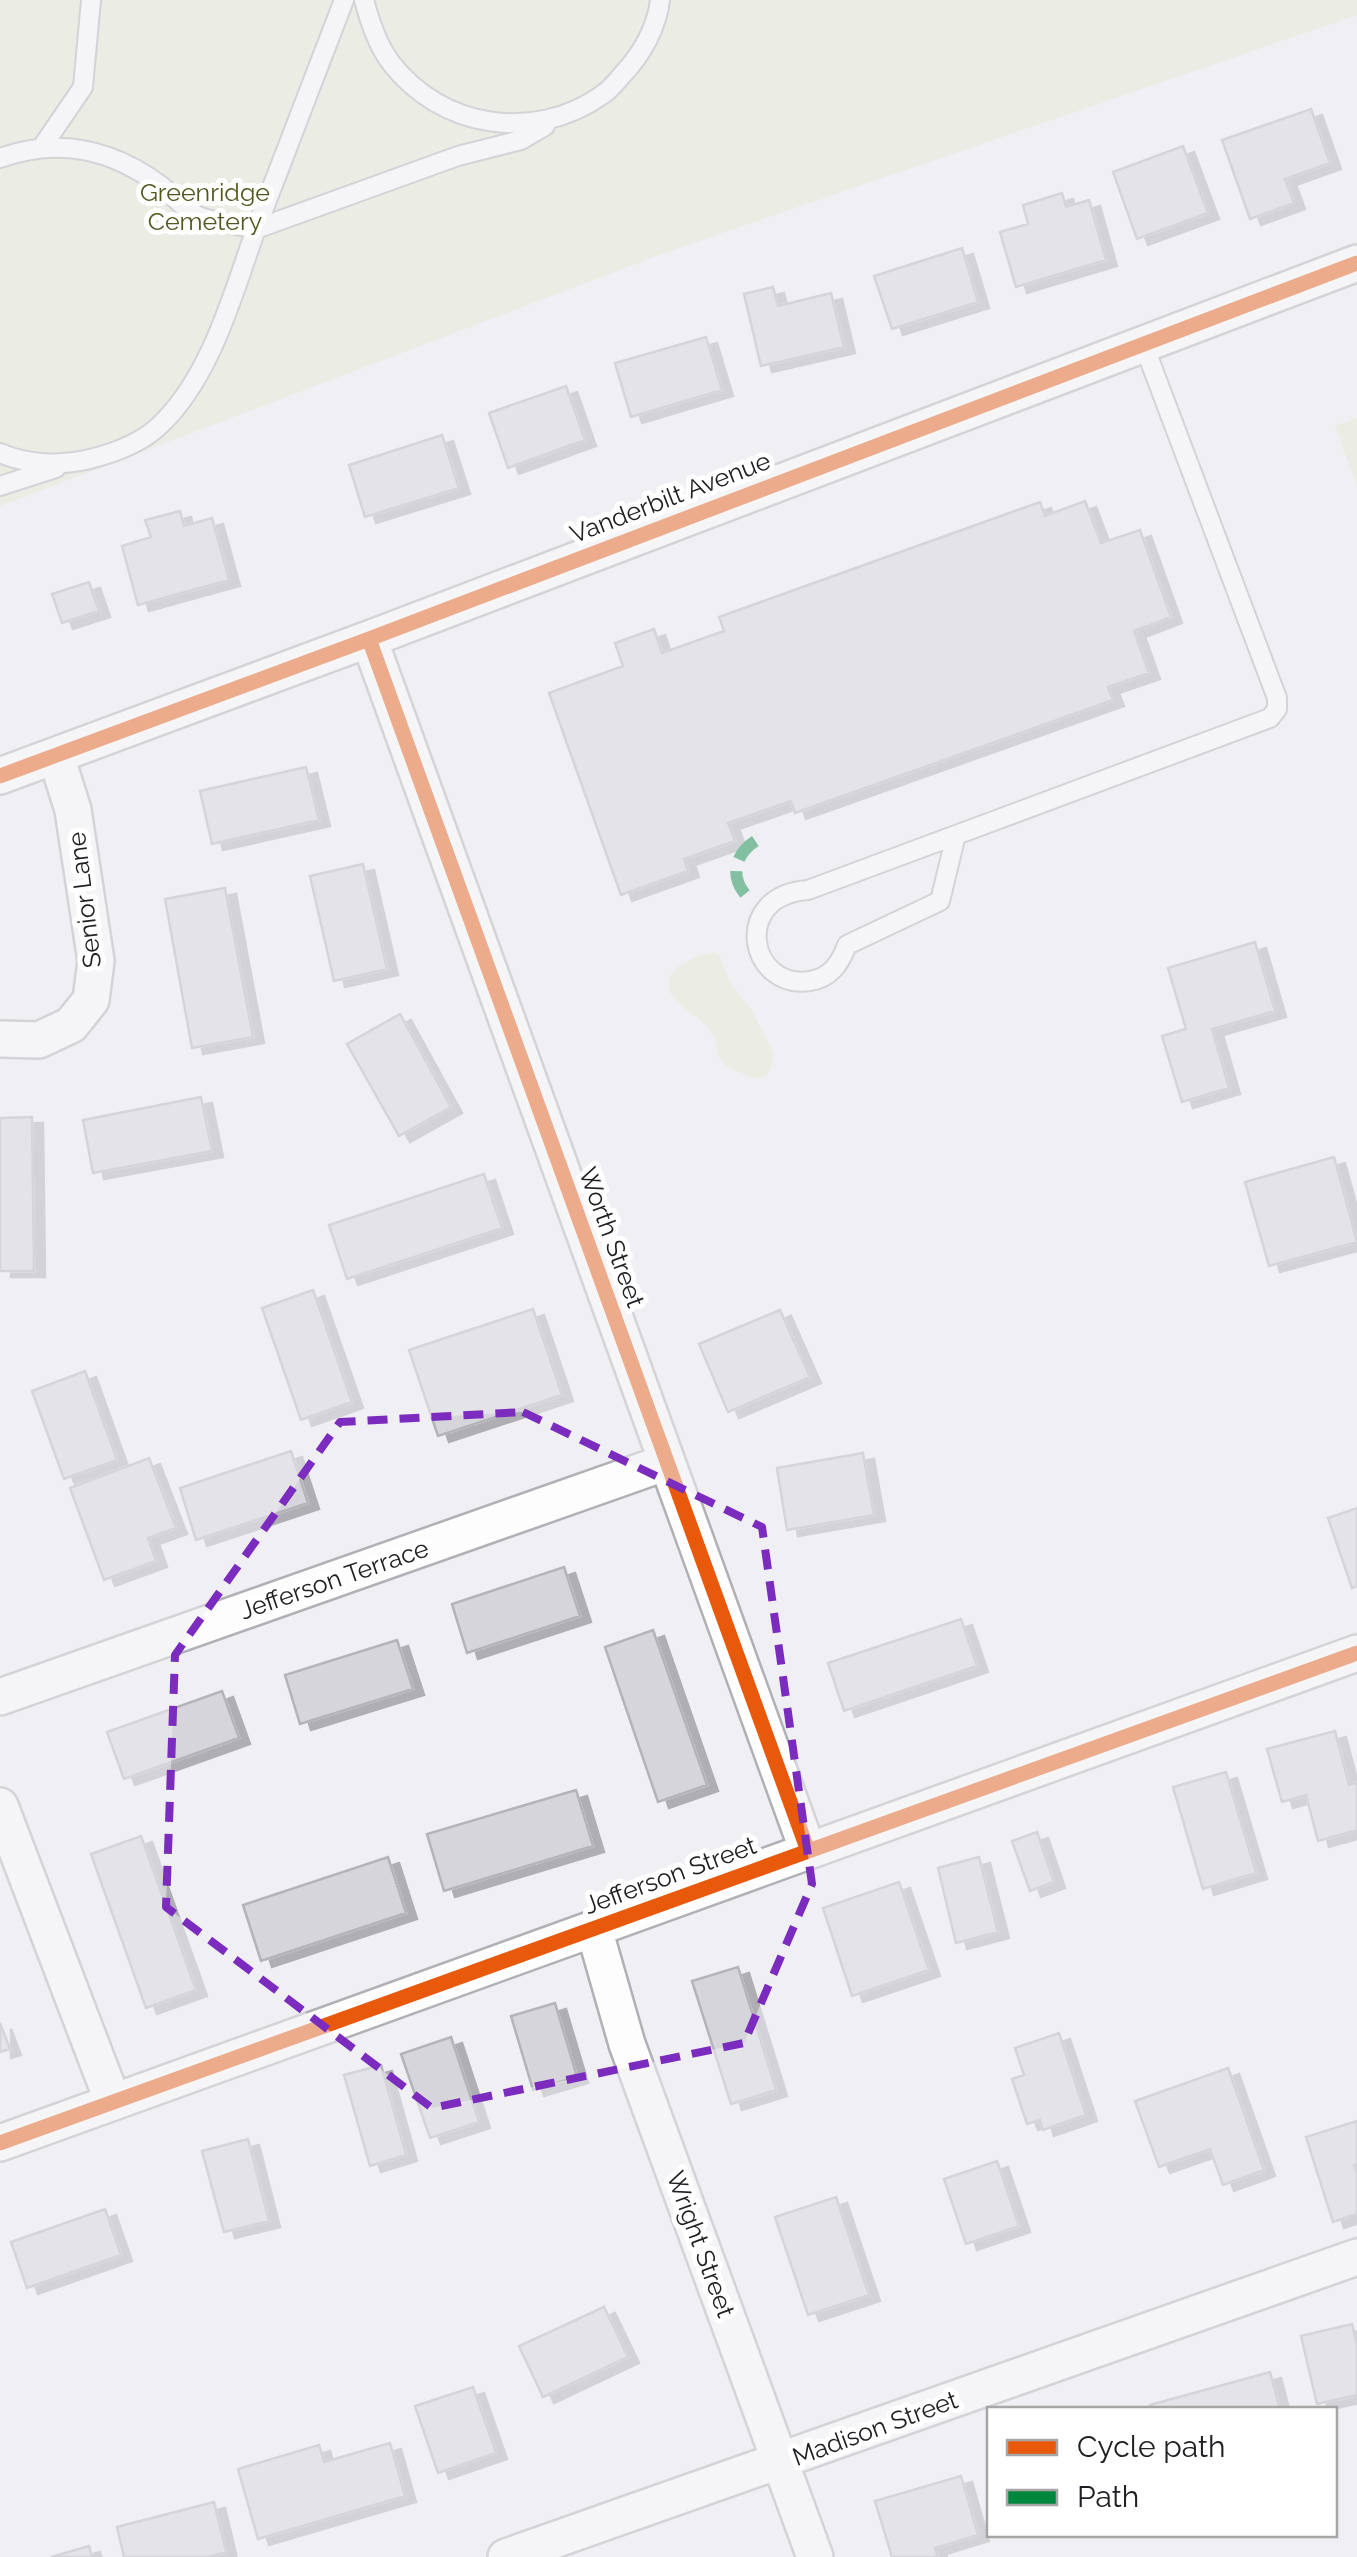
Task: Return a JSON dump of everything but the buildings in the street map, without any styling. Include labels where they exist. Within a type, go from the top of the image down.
[{"type":"street","name":"Vanderbilt Avenue","points":[[0,776],[1357,264]]},
{"type":"street","name":"Worth Street","points":[[369,639],[808,1851]]},
{"type":"street","name":"Senior Lane","points":[[0,1039],[40,1040],[71,1025],[91,1000],[96,961],[73,810],[56,756]]},
{"type":"street","name":"Jefferson Terrace","points":[[0,1697],[668,1462]]},
{"type":"street","name":"Jefferson Street","points":[[0,2143],[1357,1653]]},
{"type":"street","points":[[0,1806],[113,2102]]},
{"type":"street","name":"Wright Street","points":[[594,1929],[627,2044],[815,2557]]},
{"type":"street","name":"Madison Street","points":[[506,2557],[1357,2257]]},
{"type":"lane","points":[[42,147],[83,87],[91,0]]},
{"type":"lane","points":[[0,486],[116,453],[157,428],[188,394],[232,299],[344,0]]},
{"type":"lane","points":[[364,0],[371,28],[389,61],[415,89],[447,110],[483,122],[520,124],[558,118]]},
{"type":"lane","points":[[0,158],[42,147],[84,149],[126,162],[196,215],[256,229],[458,156],[521,140],[603,95],[638,58],[659,13],[660,0]]},
{"type":"lane","points":[[956,835],[942,894],[934,904],[847,946],[842,960],[818,979],[789,980],[764,962],[756,933],[768,906],[779,896],[808,890],[1270,718],[1276,709],[1277,698],[1143,344]]},
{"type":"lane","points":[[0,453],[38,463],[71,464]]},
{"type":"highlighted area","points":[[523,1412],[762,1527],[812,1884],[744,2043],[432,2108],[166,1907],[175,1655],[340,1422]]},
{"type":"green space","name":"Greenridge Cemetery","points":[[0,0],[1357,0],[1357,15],[667,252],[0,506]]},
{"type":"green space","points":[[1357,418],[1357,487],[1335,426]]},
{"type":"green space","points":[[715,953],[774,1053],[768,1073],[759,1078],[724,1064],[706,1026],[671,994],[670,977],[681,964]]},
{"type":"marked path","points":[[745,894],[737,879],[737,864],[757,840]]},
{"type":"cycle path","points":[[0,776],[1357,263]]},
{"type":"cycle path","points":[[369,639],[808,1851]]},
{"type":"cycle path","points":[[0,2143],[1357,1653]]}]
